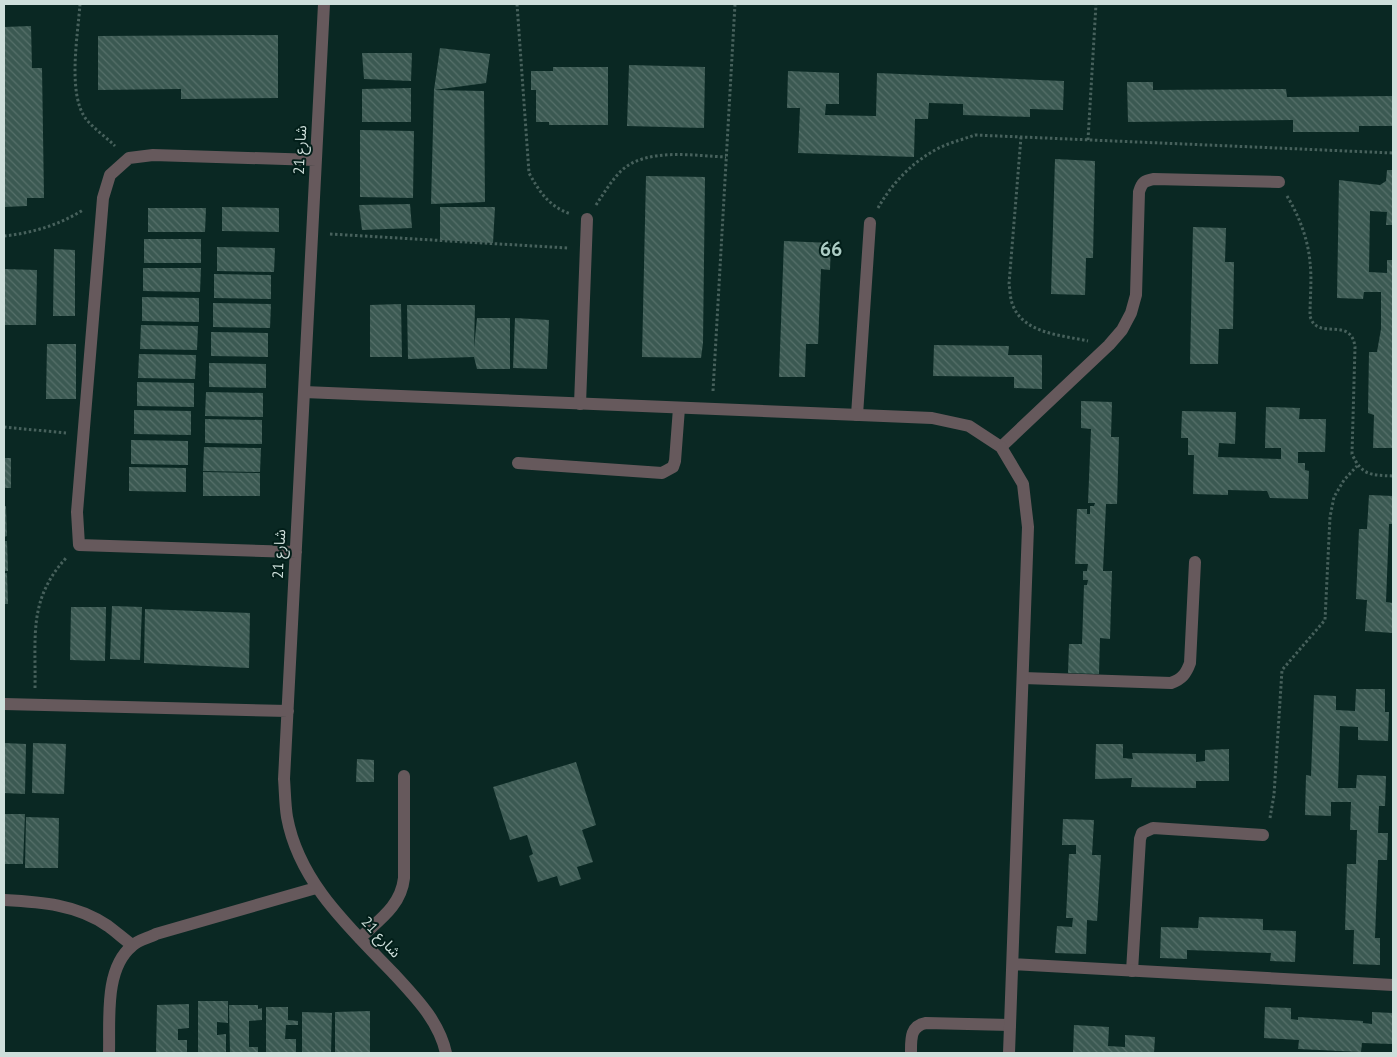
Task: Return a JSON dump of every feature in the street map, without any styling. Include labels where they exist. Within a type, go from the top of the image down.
[{"type":"street","name":"شارع 21","points":[[324,4],[284,779],[287,817],[298,854],[316,888],[415,997],[434,1022],[446,1053]]},
{"type":"street","points":[[296,552],[79,545],[77,512],[103,198],[110,175],[129,158],[153,154],[316,160]]},
{"type":"street","points":[[1001,447],[1109,345],[1122,330],[1131,313],[1136,295],[1139,192],[1141,184],[1146,180],[1279,182]]},
{"type":"street","points":[[580,404],[588,219]]},
{"type":"street","points":[[857,415],[870,222]]},
{"type":"street","points":[[304,392],[932,418],[969,426],[1001,447],[1023,484],[1028,527],[1009,1053]]},
{"type":"street","points":[[518,462],[662,473],[673,467],[675,461],[679,408]]},
{"type":"street","points":[[1023,678],[1171,683],[1180,679],[1187,672],[1190,663],[1195,562]]},
{"type":"street","points":[[4,704],[288,711]]},
{"type":"street","points":[[360,938],[390,909],[398,900],[403,890],[404,776]]},
{"type":"street","points":[[1132,971],[1140,839],[1142,833],[1153,828],[1263,835]]},
{"type":"street","points":[[109,1053],[111,991],[116,965],[132,945],[156,934],[316,888]]},
{"type":"street","points":[[4,900],[44,902],[76,910],[106,924],[132,945]]},
{"type":"street","points":[[1013,964],[1393,985]]},
{"type":"street","points":[[911,1053],[912,1034],[920,1024],[1010,1025]]},
{"type":"path","points":[[80,4],[75,72],[78,104],[86,118],[129,158]]},
{"type":"path","points":[[517,4],[529,173],[542,195],[562,211],[588,219],[622,169],[638,160],[655,155],[726,157]]},
{"type":"path","points":[[712,409],[735,4]]},
{"type":"path","points":[[1088,140],[1096,4]]},
{"type":"path","points":[[870,222],[887,192],[912,166],[941,147],[975,135],[1393,153]]},
{"type":"path","points":[[1021,137],[1009,284],[1012,304],[1023,320],[1040,331],[1109,345]]},
{"type":"path","points":[[1279,182],[1294,207],[1304,234],[1310,262],[1310,316],[1312,323],[1316,327],[1348,332],[1354,338],[1352,454],[1357,466],[1367,473],[1393,476]]},
{"type":"path","points":[[4,236],[26,234],[66,220],[103,198]]},
{"type":"path","points":[[312,233],[586,249]]},
{"type":"path","points":[[4,427],[84,434]]},
{"type":"path","points":[[1263,835],[1269,822],[1274,795],[1282,670],[1325,620],[1330,516],[1334,497],[1344,480],[1357,466]]},
{"type":"path","points":[[35,704],[37,616],[40,598],[58,568],[79,545]]},
{"type":"building","points":[[31,26],[32,68],[42,68],[44,198],[27,198],[27,206],[4,207],[4,27]]},
{"type":"building","points":[[278,35],[278,98],[181,99],[181,89],[98,90],[98,36]]},
{"type":"building","points":[[440,48],[490,54],[486,83],[434,90]]},
{"type":"building","points":[[362,53],[412,53],[411,81],[364,79]]},
{"type":"building","points":[[629,65],[705,67],[704,128],[627,126]]},
{"type":"building","points":[[553,67],[608,67],[608,125],[549,125],[549,122],[536,122],[536,90],[531,90],[531,71],[553,71]]},
{"type":"building","points":[[788,71],[839,73],[839,104],[826,104],[825,115],[876,116],[877,73],[1064,81],[1063,110],[1030,109],[1030,117],[963,115],[963,104],[929,103],[928,119],[915,119],[914,157],[798,153],[800,108],[787,108]]},
{"type":"building","points":[[1127,82],[1153,82],[1153,90],[1286,89],[1287,97],[1393,96],[1393,126],[1359,126],[1359,132],[1293,132],[1293,120],[1128,122]]},
{"type":"building","points":[[411,88],[411,122],[362,122],[362,89]]},
{"type":"building","points":[[434,90],[484,91],[485,202],[431,204]]},
{"type":"building","points":[[360,130],[414,131],[413,198],[360,197]]},
{"type":"building","points":[[1055,159],[1095,161],[1093,258],[1086,258],[1085,295],[1051,294]]},
{"type":"building","points":[[1387,170],[1393,170],[1393,225],[1386,225],[1387,212],[1370,211],[1369,272],[1387,273],[1387,260],[1393,260],[1393,448],[1373,448],[1374,415],[1368,413],[1369,352],[1377,352],[1381,329],[1381,292],[1364,292],[1363,299],[1337,298],[1339,180],[1380,185],[1386,181]]},
{"type":"building","points":[[646,176],[705,177],[703,343],[701,358],[642,357]]},
{"type":"building","points":[[410,204],[412,228],[362,230],[359,205]]},
{"type":"building","points":[[222,207],[279,208],[279,232],[222,231]]},
{"type":"building","points":[[440,207],[495,207],[493,243],[440,240]]},
{"type":"building","points":[[148,208],[206,208],[205,232],[148,232]]},
{"type":"building","points":[[1193,227],[1226,228],[1225,262],[1234,262],[1233,329],[1219,329],[1218,364],[1190,364]]},
{"type":"building","points":[[144,239],[201,239],[201,263],[144,263]]},
{"type":"building","points":[[784,241],[831,243],[830,270],[821,269],[818,344],[806,344],[805,377],[779,377]]},
{"type":"building","points":[[217,247],[275,248],[274,272],[217,271]]},
{"type":"building","points":[[54,249],[75,250],[75,316],[53,316]]},
{"type":"building","points":[[143,268],[201,268],[200,292],[143,291]]},
{"type":"building","points":[[4,269],[37,270],[36,325],[4,325]]},
{"type":"building","points":[[214,274],[271,275],[271,299],[214,298]]},
{"type":"building","points":[[142,297],[199,298],[199,322],[142,321]]},
{"type":"building","points":[[213,303],[271,304],[270,328],[213,327]]},
{"type":"building","points":[[401,304],[402,357],[370,357],[370,305]]},
{"type":"building","points":[[407,305],[475,305],[474,348],[477,318],[510,318],[510,369],[477,369],[474,357],[408,359]]},
{"type":"building","points":[[515,318],[549,320],[547,369],[513,368]]},
{"type":"building","points":[[141,325],[198,326],[197,350],[140,349]]},
{"type":"building","points":[[211,332],[268,333],[268,357],[211,356]]},
{"type":"building","points":[[47,344],[76,344],[76,399],[46,399]]},
{"type":"building","points":[[934,345],[1009,346],[1008,355],[1042,355],[1042,389],[1014,388],[1014,377],[933,376]]},
{"type":"building","points":[[139,354],[196,355],[195,379],[138,378]]},
{"type":"building","points":[[209,363],[266,364],[266,388],[209,387]]},
{"type":"building","points":[[137,382],[194,383],[194,407],[137,406]]},
{"type":"building","points":[[206,392],[263,393],[263,417],[205,416]]},
{"type":"building","points":[[1081,401],[1112,402],[1111,437],[1119,437],[1117,504],[1106,504],[1103,571],[1112,571],[1110,639],[1100,638],[1099,674],[1068,673],[1069,644],[1082,644],[1084,585],[1087,585],[1088,580],[1083,580],[1083,571],[1087,571],[1088,564],[1075,564],[1077,509],[1087,509],[1087,514],[1090,514],[1090,506],[1094,506],[1095,503],[1088,503],[1091,429],[1081,428]]},
{"type":"building","points":[[1266,407],[1300,408],[1299,419],[1326,419],[1325,452],[1298,452],[1298,463],[1305,463],[1305,470],[1309,471],[1308,499],[1270,498],[1267,491],[1228,490],[1228,495],[1193,494],[1194,455],[1188,455],[1188,438],[1181,438],[1182,411],[1236,412],[1235,444],[1219,443],[1218,457],[1281,459],[1281,448],[1265,448]]},
{"type":"building","points":[[134,410],[191,411],[191,435],[134,434]]},
{"type":"building","points":[[205,419],[262,420],[262,444],[205,443]]},
{"type":"building","points":[[131,440],[188,441],[188,465],[131,464]]},
{"type":"building","points":[[204,447],[261,448],[260,472],[203,471]]},
{"type":"building","points":[[4,458],[11,458],[11,488],[4,488]]},
{"type":"building","points":[[129,467],[186,468],[186,492],[129,491]]},
{"type":"building","points":[[203,472],[260,473],[260,496],[203,496]]},
{"type":"building","points":[[1369,495],[1393,496],[1393,524],[1389,524],[1386,602],[1393,603],[1393,633],[1365,631],[1367,600],[1356,599],[1359,529],[1367,529]]},
{"type":"building","points":[[4,506],[6,506],[7,536],[4,537]]},
{"type":"building","points":[[4,541],[7,541],[8,571],[4,571]]},
{"type":"building","points":[[4,573],[7,573],[8,604],[4,604]]},
{"type":"building","points":[[112,606],[142,607],[140,660],[110,659]]},
{"type":"building","points":[[71,607],[106,607],[105,661],[70,660]]},
{"type":"building","points":[[145,609],[250,613],[249,668],[144,663]]},
{"type":"building","points":[[1356,689],[1385,689],[1385,712],[1389,712],[1388,741],[1358,740],[1358,727],[1340,726],[1338,788],[1356,788],[1357,775],[1386,776],[1385,806],[1379,806],[1378,833],[1388,833],[1387,860],[1378,860],[1375,938],[1380,938],[1380,965],[1353,964],[1354,930],[1345,930],[1347,864],[1356,864],[1357,830],[1350,830],[1351,802],[1331,802],[1331,816],[1305,815],[1306,775],[1311,776],[1314,695],[1336,696],[1336,710],[1355,711]]},
{"type":"building","points":[[4,743],[26,744],[25,794],[4,793]]},
{"type":"building","points":[[33,743],[66,744],[64,794],[32,793]]},
{"type":"building","points":[[1096,744],[1123,744],[1123,758],[1133,759],[1132,753],[1196,754],[1196,762],[1205,761],[1205,750],[1229,749],[1229,781],[1196,781],[1196,788],[1131,787],[1132,778],[1095,779]]},
{"type":"building","points":[[357,759],[374,760],[374,782],[356,782]]},
{"type":"building","points":[[576,762],[596,825],[582,830],[593,862],[577,867],[581,879],[560,886],[557,876],[538,882],[529,856],[533,854],[527,835],[510,840],[493,787]]},
{"type":"building","points":[[4,814],[25,814],[23,864],[4,864]]},
{"type":"building","points":[[26,817],[59,818],[58,868],[25,868]]},
{"type":"building","points":[[1063,819],[1094,820],[1092,855],[1101,855],[1097,921],[1087,920],[1086,954],[1055,953],[1057,926],[1072,927],[1073,918],[1066,918],[1069,854],[1076,854],[1076,845],[1062,845]]},
{"type":"building","points":[[1199,917],[1263,919],[1263,930],[1296,931],[1295,962],[1270,961],[1271,953],[1187,950],[1187,959],[1160,958],[1161,927],[1198,928]]},
{"type":"building","points":[[198,1001],[228,1001],[228,1023],[217,1022],[217,1035],[226,1034],[226,1052],[198,1052]]},
{"type":"building","points":[[189,1004],[189,1028],[178,1029],[178,1040],[187,1040],[187,1053],[156,1053],[157,1005]]},
{"type":"building","points":[[229,1005],[258,1005],[258,1009],[262,1008],[262,1020],[249,1021],[249,1047],[258,1047],[258,1053],[230,1053]]},
{"type":"building","points":[[266,1007],[288,1007],[288,1020],[298,1021],[298,1025],[286,1025],[285,1039],[296,1039],[296,1053],[266,1053]]},
{"type":"building","points":[[1265,1007],[1291,1008],[1291,1019],[1298,1020],[1298,1017],[1363,1021],[1363,1023],[1372,1024],[1372,1012],[1393,1013],[1393,1044],[1362,1043],[1361,1052],[1298,1049],[1299,1040],[1264,1038]]},
{"type":"building","points":[[370,1011],[370,1053],[335,1053],[335,1012]]},
{"type":"building","points":[[302,1012],[332,1013],[331,1053],[302,1053]]},
{"type":"building","points":[[1074,1025],[1109,1027],[1108,1046],[1125,1047],[1125,1035],[1155,1037],[1154,1053],[1073,1053]]},
{"type":"district","name":"66","points":[[831,249]]}]
